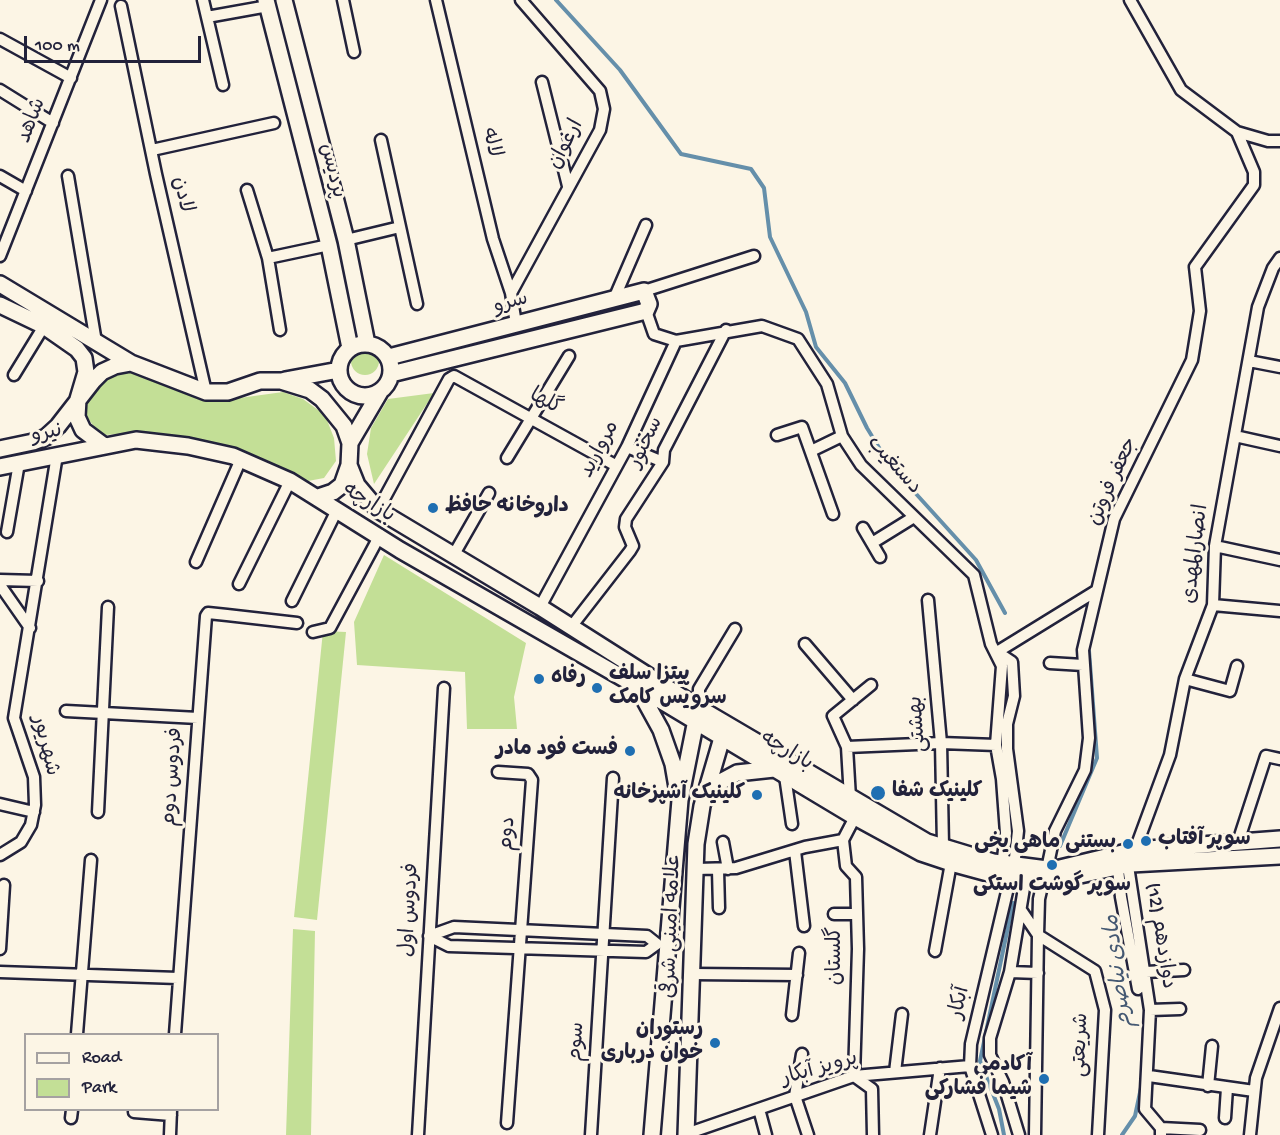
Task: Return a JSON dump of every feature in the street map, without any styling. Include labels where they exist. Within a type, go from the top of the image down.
[{"type":"main road","points":[[267,3],[288,1]]},
{"type":"main road","name":"پردیس","points":[[288,1],[346,240],[367,344]]},
{"type":"main road","name":"پردیس","points":[[267,3],[329,245],[351,348]]},
{"type":"main road","points":[[329,245],[346,240]]},
{"type":"main road","points":[[0,284],[131,363],[206,392],[228,392],[260,381],[281,381],[339,370]]},
{"type":"main road","points":[[644,291],[649,304],[646,311]]},
{"type":"main road","name":"سرو","points":[[388,357],[644,291]]},
{"type":"main road","points":[[0,305],[44,326],[77,349],[84,358],[86,372],[78,399],[78,417],[83,430],[103,446]]},
{"type":"main road","points":[[569,310],[573,328]]},
{"type":"main road","name":"سرو","points":[[391,375],[646,311]]},
{"type":"main road","points":[[350,443],[391,375],[388,357],[383,351],[367,344],[351,348],[344,354],[339,370],[344,387],[351,393],[367,397],[380,392]]},
{"type":"main road","name":"نیرو","points":[[0,449],[33,442],[46,436],[58,426],[102,372],[131,363]]},
{"type":"main road","points":[[281,381],[310,390],[322,399],[344,426],[350,443],[350,465],[342,485],[333,492],[318,497]]},
{"type":"main road","name":"نیرو","points":[[0,466],[124,441],[188,446],[241,459]]},
{"type":"main road","name":"بازارچه","points":[[241,459],[290,481],[498,608],[635,685],[697,715]]},
{"type":"main road","name":"بازارچه","points":[[350,465],[357,485],[378,510],[571,627],[697,715],[722,738],[855,817],[921,853],[951,863],[1015,875],[1045,875],[1063,880],[1123,866],[1280,856]]},
{"type":"main road","points":[[635,685],[662,730],[673,764],[680,804]]},
{"type":"main road","name":"علامه امینی شرقی","points":[[652,1135],[680,804],[697,715]]},
{"type":"main road","points":[[692,744],[699,739],[722,738]]},
{"type":"main road","name":"بازارچه","points":[[722,738],[850,798],[927,842],[943,846],[1015,875],[1045,875],[1060,868],[1135,850],[1280,839]]},
{"type":"main road","name":"علامه امینی شرقی","points":[[686,1134],[696,844],[702,806],[722,738]]},
{"type":"main road","points":[[709,788],[737,773],[779,772]]},
{"type":"main road","points":[[675,870],[685,864],[691,866],[696,873]]},
{"type":"street","name":"شاهد","points":[[0,255],[101,0]]},
{"type":"street","points":[[203,0],[223,85]]},
{"type":"street","points":[[343,0],[354,52]]},
{"type":"street","name":"لاله","points":[[436,0],[493,239],[511,293]]},
{"type":"street","name":"ارغوان","points":[[511,293],[600,130],[604,110],[600,92],[521,0]]},
{"type":"street","points":[[1130,0],[1181,90],[1236,132],[1268,141],[1280,141]]},
{"type":"street","points":[[207,17],[267,3]]},
{"type":"street","name":"لادن","points":[[121,6],[206,392]]},
{"type":"street","points":[[0,39],[70,78]]},
{"type":"street","points":[[542,81],[568,186]]},
{"type":"street","points":[[0,90],[53,123]]},
{"type":"street","points":[[152,150],[274,123]]},
{"type":"street","name":"جعفر فروتن","points":[[1045,875],[1055,831],[1085,770],[1089,738],[1083,650],[1114,519],[1192,360],[1200,311],[1195,267],[1254,186],[1254,172],[1236,132]]},
{"type":"street","points":[[381,140],[417,304]]},
{"type":"street","points":[[0,176],[26,191]]},
{"type":"street","points":[[68,176],[96,342]]},
{"type":"street","points":[[247,190],[268,258],[280,330]]},
{"type":"street","points":[[614,299],[646,225]]},
{"type":"street","points":[[346,240],[400,227]]},
{"type":"street","points":[[268,258],[329,245]]},
{"type":"street","points":[[644,291],[754,256]]},
{"type":"street","name":"انصارالمهدی","points":[[1135,850],[1170,755],[1185,679],[1213,605],[1215,546],[1258,307],[1273,268],[1280,258]]},
{"type":"street","points":[[511,293],[516,324]]},
{"type":"street","points":[[646,311],[654,334],[676,341]]},
{"type":"street","points":[[14,375],[44,326]]},
{"type":"street","name":"دستغیب","points":[[676,341],[726,330],[762,326],[798,339],[827,384],[842,436],[861,465],[974,575],[991,644],[1002,666],[996,745],[1002,779],[1006,833],[1003,858],[1015,875]]},
{"type":"street","name":"سخنور","points":[[571,627],[633,546],[626,527],[626,519],[663,462],[664,450],[726,330]]},
{"type":"street","name":"مروارید","points":[[540,607],[615,465],[627,447],[676,341]]},
{"type":"street","points":[[507,458],[569,356]]},
{"type":"street","points":[[1249,360],[1280,367]]},
{"type":"street","name":"گلها","points":[[378,510],[449,379],[454,376],[615,465]]},
{"type":"street","points":[[777,435],[802,427],[833,514]]},
{"type":"street","points":[[811,451],[842,436]]},
{"type":"street","points":[[1235,436],[1280,446]]},
{"type":"street","points":[[627,447],[663,462]]},
{"type":"street","name":"شهریور","points":[[0,855],[21,842],[31,825],[34,812],[34,777],[14,718],[57,455]]},
{"type":"street","points":[[196,562],[241,459]]},
{"type":"street","points":[[7,532],[19,463]]},
{"type":"street","points":[[240,584],[290,481]]},
{"type":"street","points":[[453,556],[489,493]]},
{"type":"street","points":[[292,602],[337,510]]},
{"type":"street","points":[[872,543],[914,517]]},
{"type":"street","points":[[863,528],[880,557]]},
{"type":"street","points":[[313,632],[330,628],[380,535]]},
{"type":"street","points":[[1215,546],[1280,560]]},
{"type":"street","points":[[0,582],[38,581]]},
{"type":"street","points":[[0,582],[30,628]]},
{"type":"street","points":[[997,652],[1096,591]]},
{"type":"street","name":"بهشتی","points":[[928,600],[941,743],[943,846]]},
{"type":"street","points":[[1213,605],[1280,611]]},
{"type":"street","points":[[99,812],[108,607]]},
{"type":"street","name":"فردوس دوم","points":[[175,1033],[207,614],[297,623]]},
{"type":"street","points":[[697,715],[699,689],[735,629]]},
{"type":"street","points":[[805,644],[853,700]]},
{"type":"street","name":"دستغیب","points":[[997,652],[1012,662],[1014,696],[1006,724],[1018,831],[1015,875]]},
{"type":"street","points":[[1050,663],[1083,665]]},
{"type":"street","points":[[1185,679],[1230,691],[1237,666]]},
{"type":"street","points":[[850,798],[847,747],[833,716],[871,685]]},
{"type":"street","name":"فردوس اول","points":[[418,1135],[444,688]]},
{"type":"street","points":[[66,711],[198,718]]},
{"type":"street","points":[[847,747],[941,743],[996,745]]},
{"type":"street","points":[[1238,842],[1266,756],[1280,759]]},
{"type":"street","name":"دوم","points":[[498,772],[528,774],[532,780],[521,930]]},
{"type":"street","points":[[779,772],[792,824]]},
{"type":"street","name":"سوم","points":[[591,1135],[613,778]]},
{"type":"street","points":[[0,804],[34,812]]},
{"type":"street","points":[[696,873],[723,870],[843,840],[855,817]]},
{"type":"street","name":"گلستان","points":[[843,840],[846,866],[856,877],[855,1076]]},
{"type":"street","points":[[719,908],[723,842]]},
{"type":"street","points":[[795,851],[804,926]]},
{"type":"street","points":[[77,1033],[92,860]]},
{"type":"street","points":[[935,951],[951,863]]},
{"type":"street","name":"دوازدهم (12)","points":[[1138,988],[1121,897],[1118,869],[1123,866],[1128,866],[1150,1010],[1149,1076],[1145,1108],[1161,1131]]},
{"type":"street","name":"آبکار","points":[[1015,875],[1022,910],[1010,972],[990,1038],[990,1056],[1003,1082],[1020,1135]]},
{"type":"street","name":"آبکار","points":[[992,1135],[970,1066],[971,1044],[1015,875]]},
{"type":"street","points":[[1020,1135],[1036,1135],[1039,899],[1045,875]]},
{"type":"street","points":[[0,949],[4,885]]},
{"type":"street","points":[[1022,910],[1038,935]]},
{"type":"street","points":[[834,914],[857,914]]},
{"type":"street","points":[[454,927],[647,936],[657,944],[646,952],[449,946],[429,936],[454,927]]},
{"type":"street","points":[[507,1123],[521,930]]},
{"type":"street","name":"شریعتی","points":[[1038,935],[1095,971],[1105,1010],[1098,1135]]},
{"type":"street","points":[[792,1015],[799,953]]},
{"type":"street","points":[[1146,972],[1184,970]]},
{"type":"street","points":[[0,972],[178,978]]},
{"type":"street","points":[[1010,972],[1038,973]]},
{"type":"street","points":[[693,974],[797,975]]},
{"type":"street","points":[[1250,1135],[1256,1078],[1280,1008]]},
{"type":"street","points":[[1150,1010],[1180,1009]]},
{"type":"street","points":[[895,1072],[902,1014]]},
{"type":"street","points":[[1208,1086],[1212,1046]]},
{"type":"street","points":[[802,1054],[795,1096],[808,1135]]},
{"type":"street","name":"پرویز آبکار","points":[[686,1134],[855,1076],[970,1066]]},
{"type":"street","points":[[930,1135],[939,1068]]},
{"type":"street","points":[[855,1076],[872,1089],[873,1135]]},
{"type":"street","points":[[1149,1076],[1254,1091]]},
{"type":"street","points":[[1226,1118],[1227,1088]]},
{"type":"street","points":[[759,1109],[766,1135]]},
{"type":"street","points":[[135,1112],[171,1112],[170,1135]]},
{"type":"street","points":[[1161,1131],[1200,1130]]},
{"type":"green space","points":[[365,347],[375,351],[379,361],[375,371],[365,375],[355,371],[351,361],[355,351]]},
{"type":"green space","points":[[128,372],[206,399],[225,400],[283,392],[303,399],[325,415],[334,438],[336,461],[324,478],[308,481],[236,448],[161,435],[131,433],[105,435],[98,432],[84,413],[86,401],[105,380],[116,374]]},
{"type":"green space","points":[[434,393],[374,484],[367,454],[371,428],[388,399]]},
{"type":"green space","points":[[384,555],[526,643],[514,697],[517,729],[467,729],[465,672],[357,665],[354,622]]},
{"type":"green space","points":[[323,631],[346,632],[317,920],[294,917]]},
{"type":"green space","points":[[293,929],[315,931],[311,1135],[286,1135]]},
{"type":"waterway","points":[[556,0],[620,70],[681,154],[751,169],[764,188],[770,237],[806,312],[816,347],[845,383],[867,428],[889,464],[976,560],[1005,613]]},
{"type":"waterway","points":[[1060,846],[1097,758],[1089,651]]},
{"type":"waterway","name":"مادی نیاصرم","points":[[1124,872],[1127,900]]},
{"type":"waterway","points":[[1004,1135],[999,1109],[980,1061],[1013,903]]},
{"type":"waterway","name":"مادی نیاصرم","points":[[1122,1135],[1135,1116],[1142,1083]]},
{"type":"place","name":"داروخانه حافظ","points":[[433,508]]},
{"type":"place","name":"رفاه","points":[[539,679]]},
{"type":"place","name":"پیتزا سلف سرویس کامک","points":[[597,688]]},
{"type":"place","name":"فست فود مادر","points":[[630,751]]},
{"type":"place","name":"کلینیک شفا","points":[[878,793]]},
{"type":"place","name":"کلینیک آشپزخانه","points":[[757,795]]},
{"type":"place","name":"سوپر آفتاب","points":[[1146,841]]},
{"type":"place","name":"بستنی ماهی یخی","points":[[1128,844]]},
{"type":"place","name":"سوپر گوشت استکی","points":[[1052,865]]},
{"type":"place","name":"رستوران خوان درباری","points":[[715,1043]]},
{"type":"place","name":"آکادمی شیما فشارکی","points":[[1044,1079]]}]
